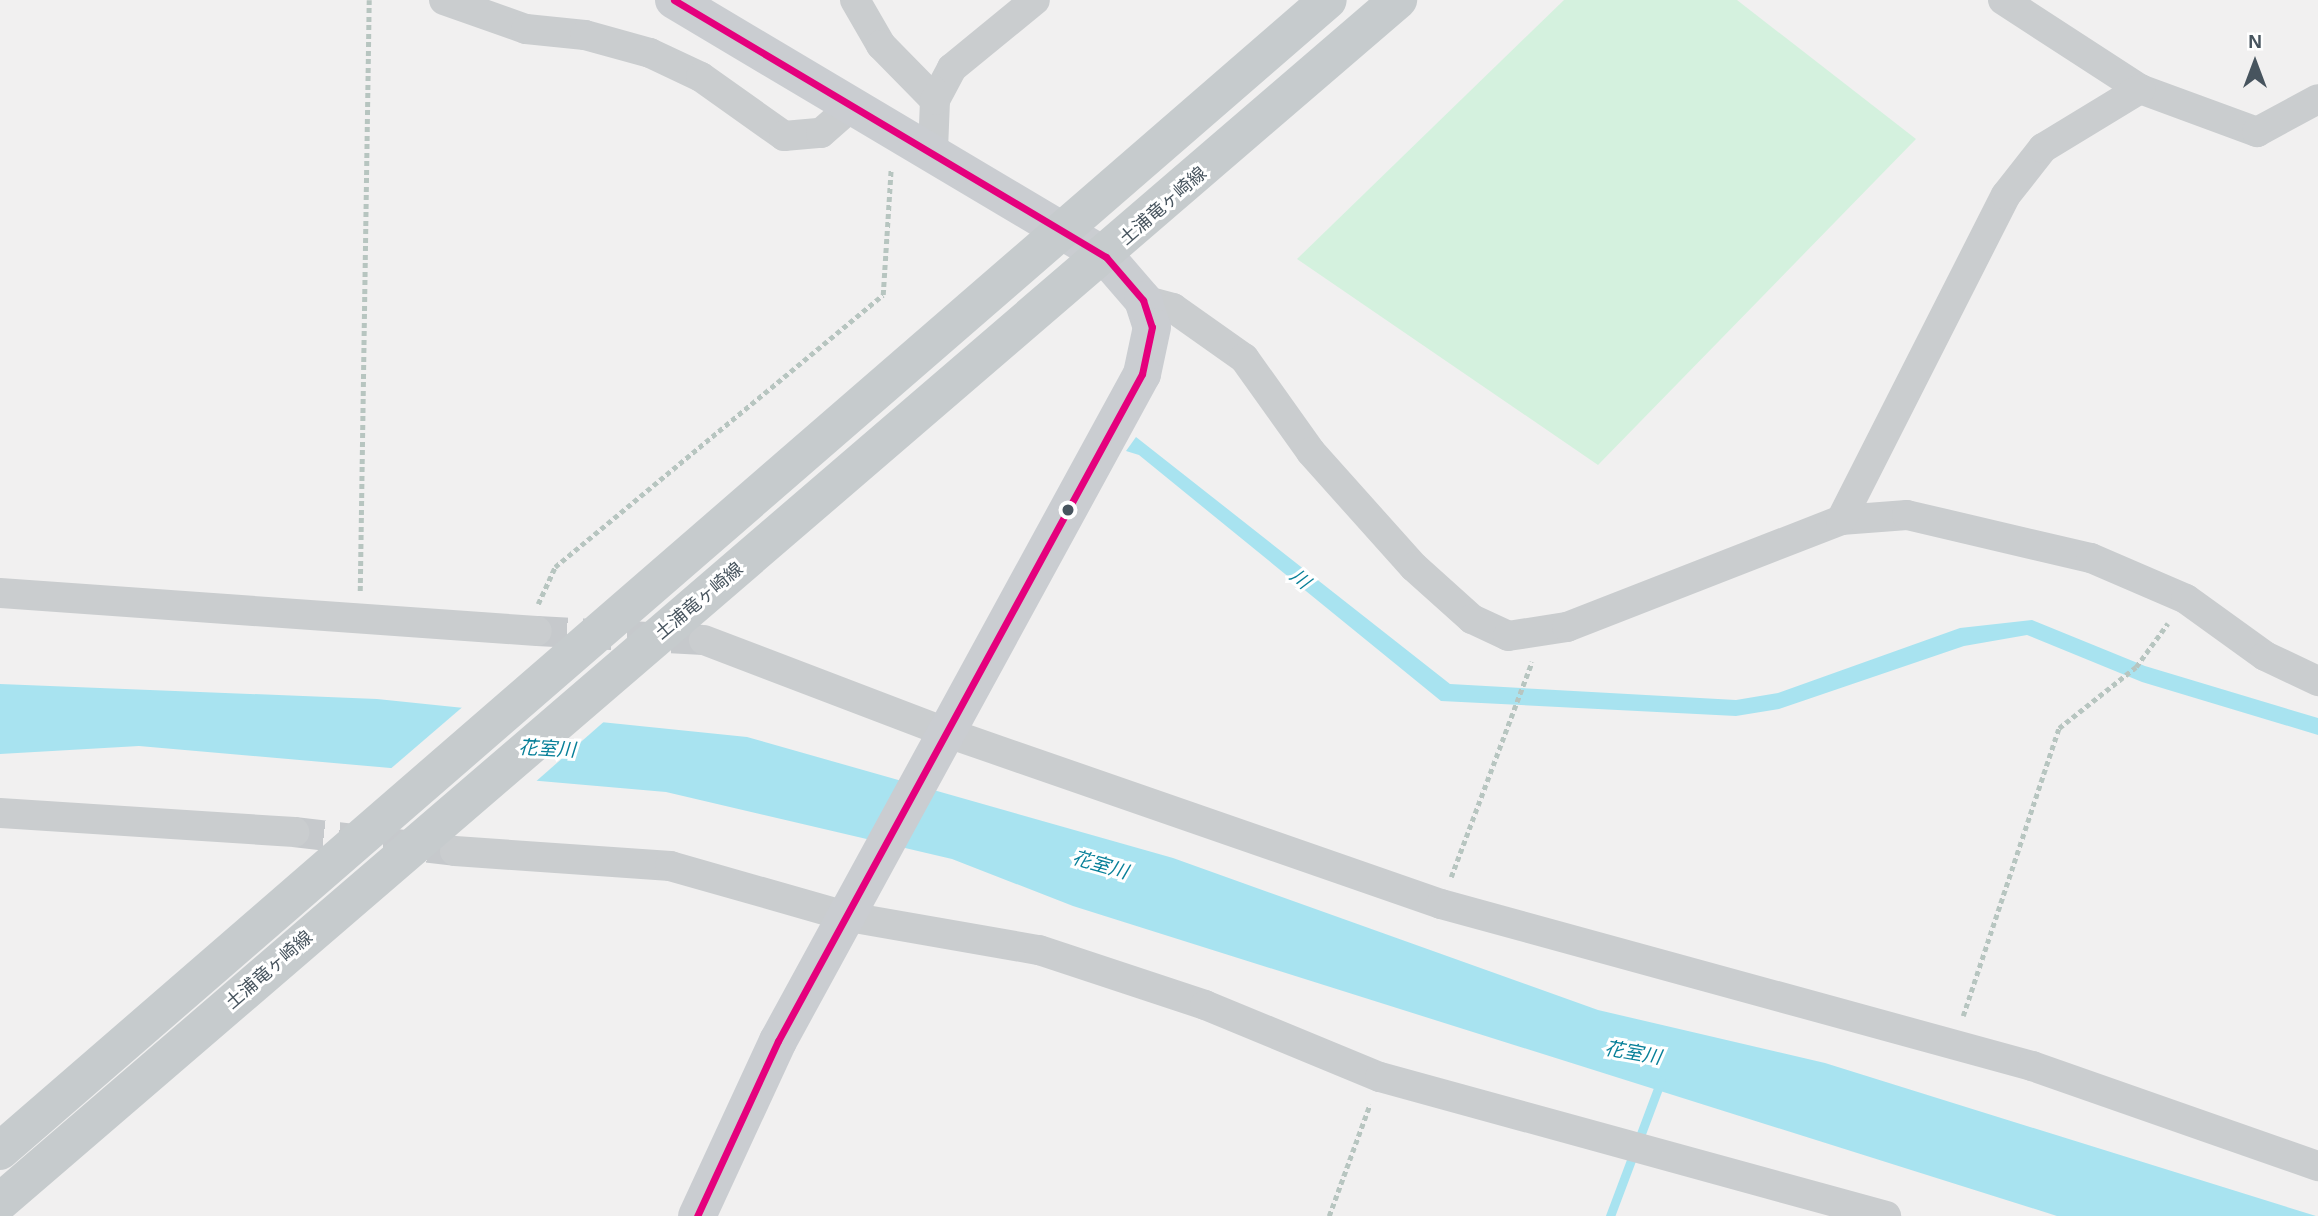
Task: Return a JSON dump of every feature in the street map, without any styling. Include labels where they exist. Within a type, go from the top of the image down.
[{"type":"main road","points":[[0,1151],[554,673],[1057,228],[1328,0]]},
{"type":"main road","name":"土浦竜ヶ崎線","points":[[0,1202],[444,840],[609,677],[1105,257],[1398,0]]},
{"type":"street","points":[[444,0],[526,29],[585,35],[650,53],[701,77],[784,136],[821,133],[854,104]]},
{"type":"street","points":[[674,0],[933,150],[1105,257],[1143,300],[1152,327],[1142,374],[854,908],[778,1041],[697,1216]]},
{"type":"street","points":[[855,0],[881,44],[935,100]]},
{"type":"street","points":[[933,150],[935,100],[951,68],[1035,0]]},
{"type":"street","points":[[2003,0],[2140,89],[2257,132],[2318,99]]},
{"type":"street","points":[[1841,520],[2006,195],[2043,148],[2140,89]]},
{"type":"street","points":[[1143,300],[1172,308],[1244,358],[1311,452],[1414,567],[1472,620],[1508,636],[1567,627],[1841,520],[1907,515],[2091,558],[2186,599],[2265,656],[2318,681]]},
{"type":"street","points":[[0,593],[532,631]]},
{"type":"street","points":[[704,640],[943,742],[1441,904],[1954,1044],[2318,1167]]},
{"type":"street","points":[[0,813],[294,832]]},
{"type":"street","points":[[444,840],[670,866],[1039,950],[1205,1005],[1380,1077],[1886,1216]]},
{"type":"path","points":[[359,618],[369,0]]},
{"type":"path","points":[[532,631],[555,567],[883,295],[895,128]]},
{"type":"path","points":[[1954,1044],[2059,728],[2136,667],[2186,599]]},
{"type":"path","points":[[1441,904],[1544,630]]},
{"type":"path","points":[[1329,1216],[1380,1077]]},
{"type":"green space","points":[[1564,0],[1737,0],[1916,139],[1598,465],[1297,259]]},
{"type":"water","name":"川","points":[[1136,437],[1450,684],[1736,700],[1778,693],[1960,628],[2032,620],[2145,666],[2318,718],[2318,735],[2142,682],[2027,635],[1964,646],[1779,709],[1736,716],[1441,701],[1139,455],[1126,451]]},
{"type":"water","name":"花室川","points":[[0,684],[377,699],[747,737],[1173,858],[1598,1010],[1825,1063],[2316,1216],[2057,1216],[1073,906],[952,859],[666,792],[139,746],[0,754]]},
{"type":"pier","points":[[466,704],[607,719],[533,784],[388,771]]},
{"type":"waterway","points":[[1610,1216],[1661,1080]]},
{"type":"tunnel","points":[[537,631],[704,640]]},
{"type":"tunnel","points":[[294,832],[455,851]]},
{"type":"transit line","points":[[674,0],[1106,257],[1143,300],[1152,327],[1142,374],[778,1041],[697,1216]]}]
